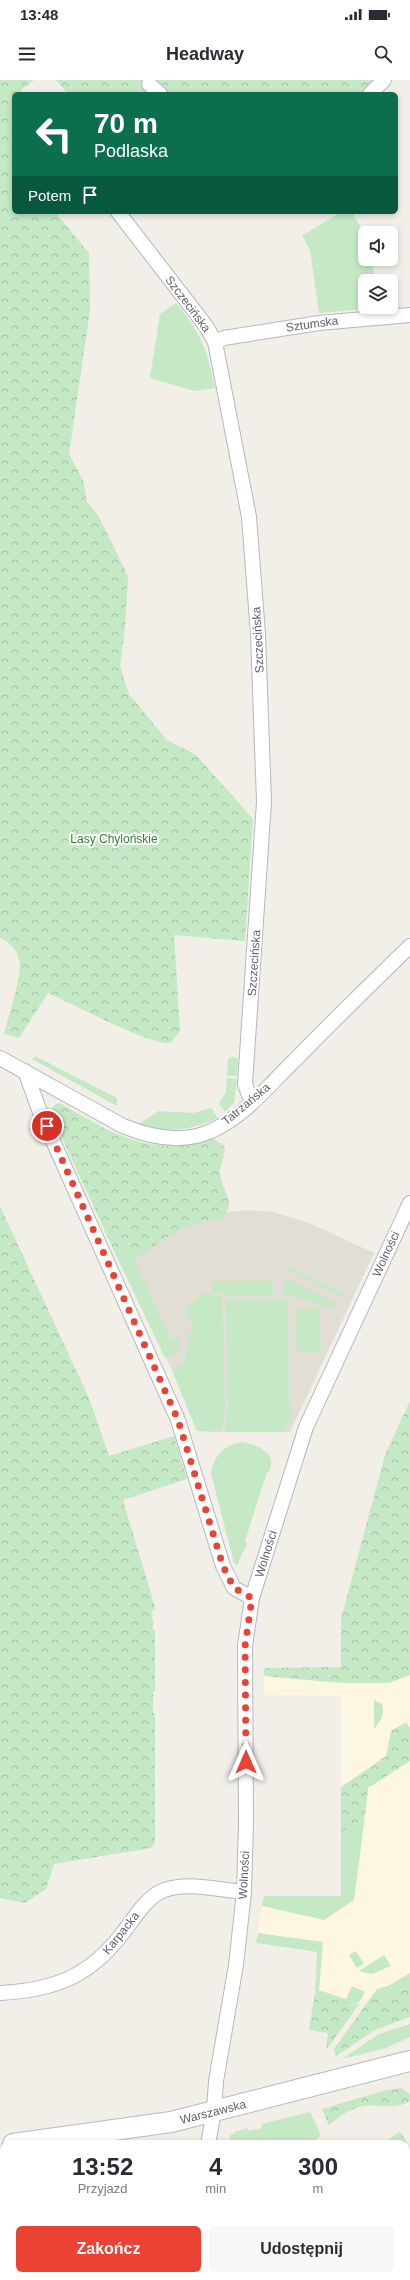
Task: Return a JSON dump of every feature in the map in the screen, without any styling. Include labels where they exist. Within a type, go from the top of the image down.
[{"type":"street","points":[[372,92],[384,80]]},
{"type":"street","points":[[149,84],[158,92]]},
{"type":"street","name":"Szczecińska","points":[[120,214],[206,326],[215,342],[248,507],[257,613],[264,802],[245,1084],[249,1095],[254,1100]]},
{"type":"street","name":"Sztumska","points":[[215,342],[224,338],[319,323],[410,315]]},
{"type":"street","name":"Tatrzańska","points":[[0,1058],[122,1126],[150,1135],[163,1137],[187,1137],[210,1132],[233,1118],[254,1100],[410,946]]},
{"type":"street","points":[[24,1071],[40,1112],[178,1420],[223,1566],[234,1588],[252,1598]]},
{"type":"street","name":"Wolności","points":[[209,2140],[214,2111],[216,2081],[236,1965],[244,1892],[246,1823],[245,1646],[252,1598],[293,1463],[306,1427],[410,1203]]},
{"type":"street","name":"Karpacka","points":[[0,1993],[45,1987],[70,1979],[83,1972],[106,1953],[145,1904],[160,1892],[181,1887],[244,1892]]},
{"type":"street","name":"Warszawska","points":[[42,2140],[171,2122],[410,2061]]},
{"type":"shaded area","points":[[247,1210],[273,1212],[309,1223],[374,1253],[290,1432],[197,1431],[172,1370],[115,1253],[205,1215]]},
{"type":"shaded area","points":[[264,1668],[389,1683],[410,1675],[410,1985],[386,1996],[369,1999],[367,2002],[363,2000],[360,2003],[315,1992],[317,1952],[256,1943],[264,1896],[341,1896],[341,1696],[264,1695]]},
{"type":"green space","name":"Lasy Chylońskie","points":[[0,80],[34,80],[20,92],[12,92],[12,214],[57,214],[89,253],[90,311],[69,454],[83,480],[87,502],[98,515],[128,576],[125,628],[120,666],[129,694],[167,740],[196,755],[253,819],[245,941],[174,935],[180,1031],[171,1043],[146,1038],[48,993],[19,1038],[4,1034],[16,988],[20,964],[18,955],[13,948],[0,938]]},
{"type":"green space","points":[[56,80],[375,80],[363,92],[66,92]]},
{"type":"green space","points":[[338,214],[353,214],[360,226],[358,226],[358,266],[373,266],[374,274],[358,274],[358,310],[319,313],[310,250],[302,236]]},
{"type":"green space","points":[[176,303],[191,323],[202,342],[215,388],[195,391],[150,378],[160,314]]},
{"type":"green space","points":[[35,1056],[117,1098],[117,1106],[32,1059]]},
{"type":"green space","points":[[231,1057],[238,1058],[237,1076],[227,1076],[228,1059]]},
{"type":"green space","points":[[227,1078],[237,1079],[234,1103],[225,1112],[219,1103],[226,1092]]},
{"type":"green space","points":[[60,1103],[114,1133],[132,1140],[170,1146],[191,1144],[213,1138],[225,1147],[220,1174],[229,1203],[226,1214],[221,1220],[209,1220],[186,1227],[134,1259],[124,1249],[115,1253],[51,1114],[54,1105]]},
{"type":"green space","points":[[211,1108],[218,1118],[189,1128],[168,1130],[139,1124],[159,1111],[193,1113]]},
{"type":"green space","points":[[0,1206],[89,1398],[109,1456],[174,1436],[187,1479],[123,1500],[155,1607],[155,1610],[152,1610],[153,1630],[155,1630],[155,1691],[153,1692],[153,1713],[155,1713],[155,1843],[151,1848],[54,1864],[46,1889],[25,1903],[0,1898]]},
{"type":"green space","points":[[124,1249],[134,1259],[171,1341],[178,1338],[179,1349],[172,1355],[165,1358],[115,1253]]},
{"type":"green space","points":[[288,1268],[347,1296],[341,1297],[287,1270]]},
{"type":"green space","points":[[289,1280],[335,1303],[331,1308],[292,1295],[283,1295],[283,1281]]},
{"type":"green space","points":[[217,1281],[273,1281],[273,1295],[225,1296],[225,1293],[212,1293],[212,1285]]},
{"type":"green space","points":[[205,1292],[212,1296],[222,1296],[225,1410],[221,1432],[197,1431],[172,1370],[184,1363],[189,1343],[187,1335],[195,1331],[186,1307]]},
{"type":"green space","points":[[288,1299],[289,1409],[294,1415],[282,1432],[225,1432],[228,1410],[226,1300]]},
{"type":"green space","points":[[319,1308],[321,1352],[297,1353],[296,1309]]},
{"type":"green space","points":[[410,1401],[410,1675],[389,1683],[342,1683],[264,1676],[264,1668],[341,1667],[341,1619],[385,1455]]},
{"type":"green space","points":[[243,1442],[256,1446],[267,1452],[271,1462],[245,1541],[247,1544],[237,1565],[234,1563],[211,1473],[212,1467],[221,1452],[231,1445]]},
{"type":"green space","points":[[374,1700],[382,1704],[383,1711],[380,1720],[374,1729]]},
{"type":"green space","points":[[406,1722],[410,1728],[410,1761],[368,1788],[365,1816],[355,1825],[341,1833],[341,1787],[386,1756],[391,1731]]},
{"type":"green space","points":[[365,1816],[354,1900],[324,1920],[262,1906],[264,1896],[341,1896],[341,1833],[355,1825]]},
{"type":"green space","points":[[258,1933],[323,1942],[319,1990],[346,1999],[352,1986],[365,1992],[361,1999],[356,2004],[343,2004],[315,1992],[317,1952],[256,1943]]},
{"type":"green space","points":[[356,1951],[364,1964],[357,1968],[349,1955]]},
{"type":"green space","points":[[384,1955],[391,1966],[372,1974],[359,1971]]},
{"type":"green space","points":[[410,1973],[410,1985],[386,1996],[377,1989],[388,1986]]},
{"type":"green space","points":[[410,1985],[410,2017],[375,2030],[336,2056],[334,2049],[377,1989],[386,1996]]},
{"type":"green space","points":[[315,1992],[351,2006],[360,2003],[326,2050],[328,2033],[309,2030]]},
{"type":"green space","points":[[410,2024],[410,2037],[386,2048],[342,2059],[379,2034]]},
{"type":"green space","points":[[401,2088],[410,2094],[410,2101],[393,2106],[359,2107],[345,2113],[329,2125],[322,2109],[383,2091]]},
{"type":"green space","points":[[310,2112],[321,2135],[315,2140],[229,2140],[230,2135],[234,2134],[234,2132],[243,2130],[247,2127],[248,2131],[262,2128],[261,2124]]},
{"type":"green space","points":[[399,2132],[403,2135],[405,2140],[388,2140]]},
{"type":"route","points":[[47,1126],[178,1420],[223,1566],[234,1588],[252,1598],[245,1646],[246,1762]]}]
